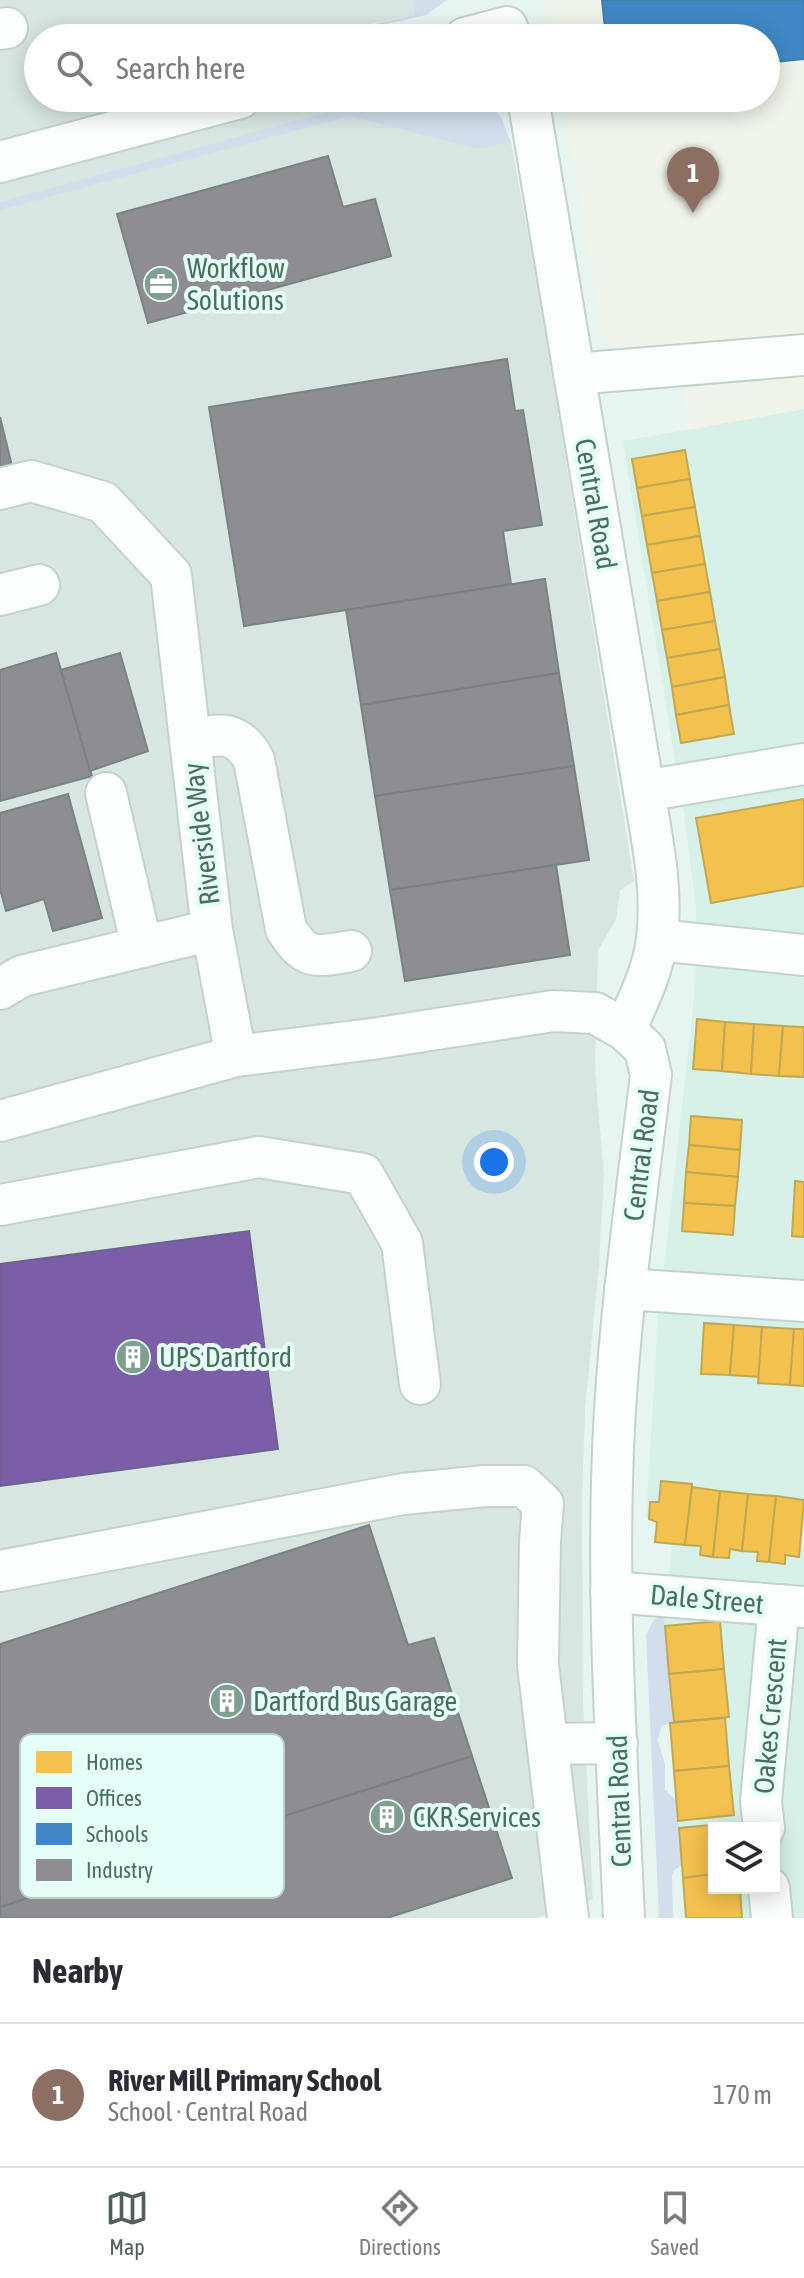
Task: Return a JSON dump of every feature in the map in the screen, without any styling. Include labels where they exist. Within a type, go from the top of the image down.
[{"type":"street","points":[[0,162],[188,112]]},
{"type":"street","name":"Central Road","points":[[541,112],[545,205],[657,874],[657,940],[625,1030],[645,1049],[651,1075],[625,1289],[613,1447],[611,1592],[619,1917]]},
{"type":"street","points":[[574,374],[804,355]]},
{"type":"street","name":"Riverside Way","points":[[0,489],[31,481],[103,502],[171,575],[212,930],[236,1056]]},
{"type":"street","points":[[0,595],[39,585]]},
{"type":"street","points":[[190,740],[229,735],[241,741],[249,751],[254,760],[286,929],[297,946],[308,954],[324,956],[351,951]]},
{"type":"street","points":[[644,791],[804,764]]},
{"type":"street","points":[[106,793],[142,947]]},
{"type":"street","points":[[0,989],[22,976],[212,930]]},
{"type":"street","points":[[657,940],[804,955]]},
{"type":"street","points":[[0,1121],[236,1056],[553,1011],[595,1013],[625,1030]]},
{"type":"street","points":[[0,1205],[259,1157],[363,1174],[402,1243],[420,1384]]},
{"type":"street","points":[[625,1289],[804,1301]]},
{"type":"street","points":[[0,1571],[403,1494],[485,1486],[524,1486],[543,1504],[538,1665],[568,1918]]},
{"type":"street","name":"Dale Street","points":[[611,1592],[792,1606]]},
{"type":"street","name":"Oakes Crescent","points":[[763,1822],[761,1801],[792,1606]]},
{"type":"street","points":[[548,1744],[617,1743]]},
{"type":"street","points":[[770,1894],[772,1918]]},
{"type":"shaded area","points":[[0,0],[413,0],[414,15],[370,24],[24,24],[24,112],[350,112],[350,116],[511,142],[537,282],[634,881],[620,890],[616,920],[598,950],[595,1070],[604,1176],[585,1410],[582,1496],[583,1703],[593,1899],[536,1918],[0,1918]]},
{"type":"shaded area","points":[[413,0],[447,0],[426,15],[375,24],[414,15]]},
{"type":"shaded area","points":[[543,0],[804,0],[804,409],[688,430],[678,347],[617,349],[603,340],[565,112],[780,112],[780,24],[548,24]]},
{"type":"shaded area","points":[[328,112],[497,112],[511,142],[478,149],[350,116],[0,210],[0,202]]},
{"type":"shaded area","points":[[804,409],[804,1918],[686,1918],[664,1617],[672,1544],[655,1542],[657,1522],[646,1518],[658,1319],[697,952],[696,906],[623,441]]},
{"type":"shaded area","points":[[657,1617],[664,1617],[674,1722],[661,1726],[658,1741],[665,1764],[665,1790],[676,1800],[682,1865],[672,1875],[673,1918],[659,1918],[646,1635]]},
{"type":"building: Homes","points":[[685,450],[690,479],[637,488],[632,459]]},
{"type":"building: Homes","points":[[690,479],[695,507],[642,516],[637,488]]},
{"type":"building: Homes","points":[[695,507],[700,536],[647,545],[642,516]]},
{"type":"building: Homes","points":[[700,536],[705,564],[652,573],[647,545]]},
{"type":"building: Homes","points":[[705,564],[710,592],[657,601],[652,573]]},
{"type":"building: Homes","points":[[710,592],[715,621],[662,630],[657,601]]},
{"type":"building: Homes","points":[[715,621],[720,649],[667,658],[662,630]]},
{"type":"building: Homes","points":[[720,649],[725,677],[672,687],[667,658]]},
{"type":"building: Homes","points":[[725,677],[729,705],[676,715],[672,687]]},
{"type":"building: Homes","points":[[729,705],[734,734],[681,743],[676,715]]},
{"type":"building: Homes","points":[[804,799],[804,886],[711,903],[696,818]]},
{"type":"building: Homes","points":[[697,1019],[725,1022],[722,1071],[693,1069]]},
{"type":"building: Homes","points":[[725,1022],[754,1024],[751,1074],[722,1071]]},
{"type":"building: Homes","points":[[754,1024],[783,1026],[779,1076],[751,1074]]},
{"type":"building: Homes","points":[[783,1026],[804,1027],[804,1077],[779,1076]]},
{"type":"building: Homes","points":[[691,1116],[742,1120],[740,1150],[689,1145]]},
{"type":"building: Homes","points":[[689,1145],[740,1150],[738,1177],[686,1172]]},
{"type":"building: Homes","points":[[686,1172],[738,1177],[735,1206],[684,1203]]},
{"type":"building: Homes","points":[[795,1181],[804,1182],[804,1237],[792,1236]]},
{"type":"building: Homes","points":[[684,1203],[735,1206],[733,1235],[682,1231]]},
{"type":"building: Homes","points":[[704,1323],[734,1325],[730,1375],[701,1374]]},
{"type":"building: Homes","points":[[734,1325],[762,1327],[759,1377],[730,1375]]},
{"type":"building: Homes","points":[[762,1327],[794,1329],[790,1385],[758,1383]]},
{"type":"building: Homes","points":[[794,1329],[804,1329],[804,1386],[790,1385]]},
{"type":"building: Homes","points":[[661,1481],[692,1484],[685,1545],[655,1542],[657,1522],[649,1519],[650,1502],[659,1502]]},
{"type":"building: Homes","points":[[692,1487],[720,1491],[713,1557],[700,1555],[701,1546],[685,1545]]},
{"type":"building: Homes","points":[[720,1491],[748,1494],[742,1551],[730,1549],[729,1558],[713,1557]]},
{"type":"building: Homes","points":[[748,1494],[776,1496],[769,1562],[757,1561],[758,1552],[742,1551]]},
{"type":"building: Homes","points":[[776,1496],[804,1500],[799,1557],[785,1555],[785,1564],[769,1562]]},
{"type":"building: Homes","points":[[720,1621],[724,1669],[669,1674],[665,1626]]},
{"type":"building: Homes","points":[[724,1669],[729,1717],[674,1722],[669,1674]]},
{"type":"building: Homes","points":[[725,1718],[729,1766],[674,1771],[670,1723]]},
{"type":"building: Homes","points":[[729,1766],[734,1815],[678,1821],[674,1771]]},
{"type":"building: Homes","points":[[708,1825],[708,1875],[683,1878],[679,1828]]},
{"type":"building: Homes","points":[[708,1875],[708,1894],[740,1894],[742,1918],[686,1918],[683,1878]]},
{"type":"building: Offices","name":"UPS Dartford","points":[[249,1231],[278,1449],[0,1486],[0,1264]]},
{"type":"building: Schools","points":[[602,0],[804,0],[804,59],[780,62],[780,24],[605,24]]},
{"type":"building: Industry","points":[[328,156],[343,207],[375,199],[391,256],[148,323],[117,214]]},
{"type":"building: Industry","points":[[507,359],[515,411],[523,410],[542,525],[503,531],[511,584],[244,626],[209,407]]},
{"type":"building: Industry","points":[[0,417],[12,466],[0,469]]},
{"type":"building: Industry","points":[[545,579],[559,673],[361,705],[346,610]]},
{"type":"building: Industry","points":[[56,653],[92,776],[0,801],[0,670]]},
{"type":"building: Industry","points":[[120,653],[148,751],[90,771],[61,670]]},
{"type":"building: Industry","points":[[559,673],[574,766],[375,796],[361,705]]},
{"type":"building: Industry","points":[[574,766],[589,860],[390,890],[375,796]]},
{"type":"building: Industry","points":[[68,794],[102,918],[53,931],[44,899],[6,911],[0,889],[0,813]]},
{"type":"building: Industry","points":[[556,865],[570,955],[405,981],[390,890]]},
{"type":"building: Industry","name":"Dartford Bus Garage","points":[[369,1525],[408,1645],[434,1638],[472,1756],[284,1816],[284,1734],[20,1734],[20,1898],[28,1898],[0,1907],[0,1644]]},
{"type":"building: Industry","name":"CKR Services","points":[[472,1756],[512,1878],[387,1918],[0,1918],[0,1907],[28,1898],[284,1898],[284,1816]]},
{"type":"place","name":"River Mill Primary School","points":[[693,213]]},
{"type":"place","name":"Workflow Solutions","points":[[161,284]]},
{"type":"place","name":"UPS Dartford","points":[[133,1357]]},
{"type":"place","name":"Dartford Bus Garage","points":[[227,1701]]},
{"type":"place","name":"CKR Services","points":[[387,1817]]}]
